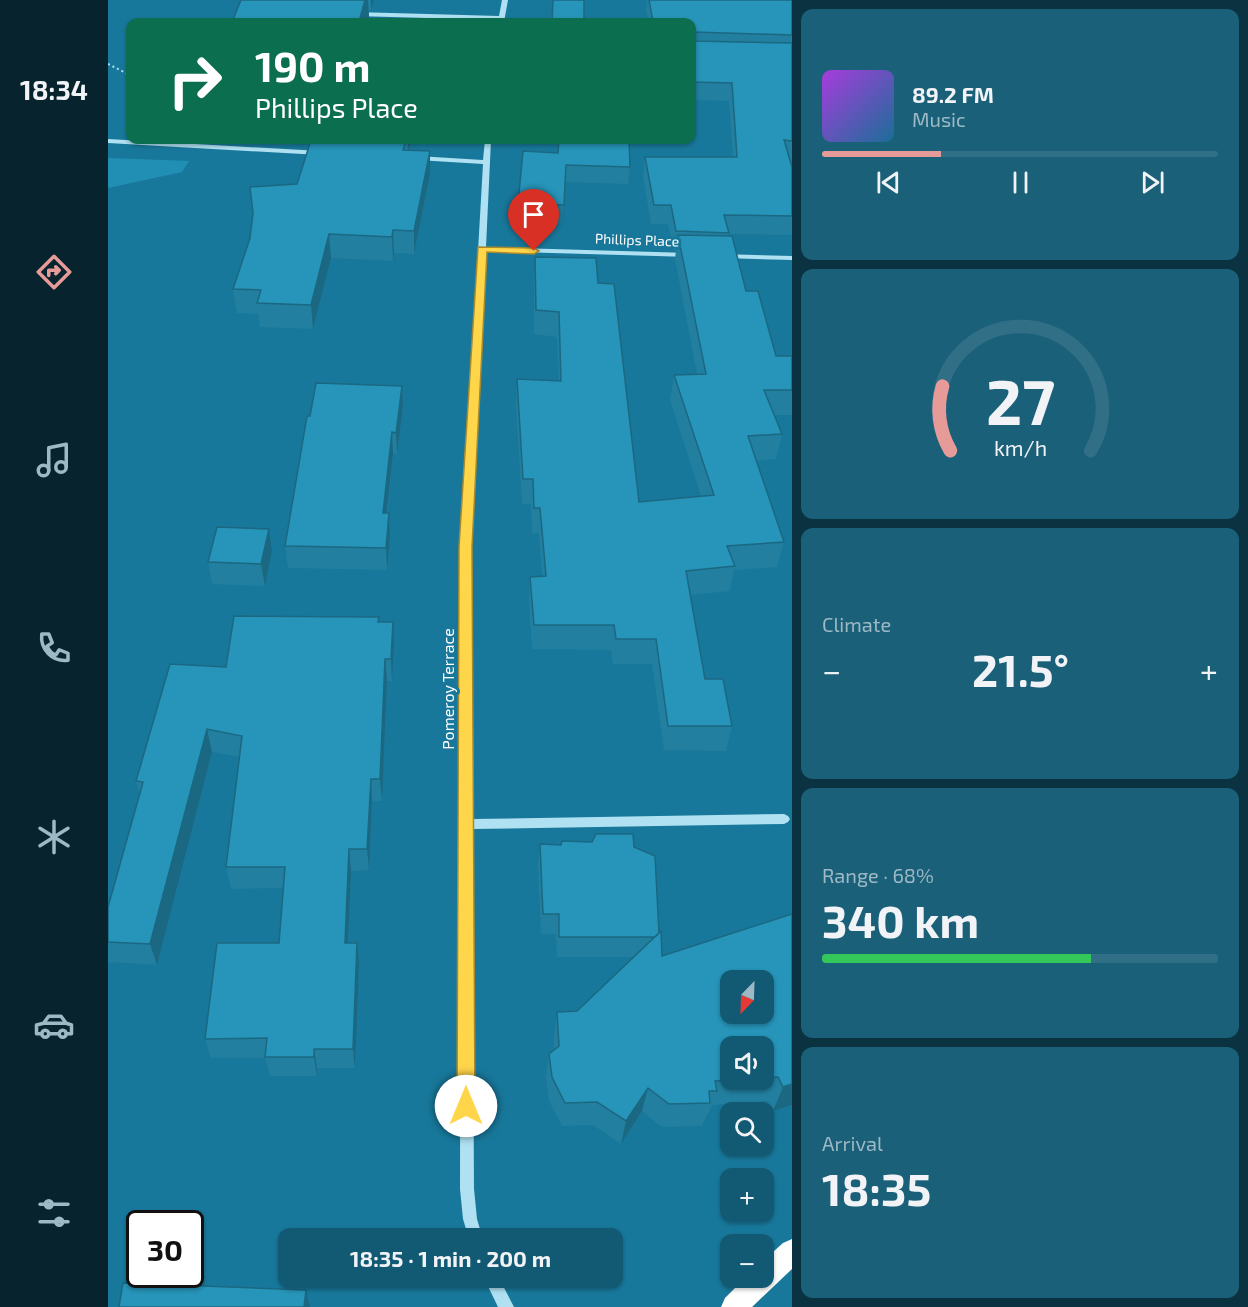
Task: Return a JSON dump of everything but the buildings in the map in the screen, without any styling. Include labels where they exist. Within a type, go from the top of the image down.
[{"type":"highway","points":[[774,1268],[792,1252]]},
{"type":"highway","points":[[734,1307],[753,1288]]},
{"type":"street","points":[[502,18],[505,0]]},
{"type":"street","points":[[342,13],[456,18]]},
{"type":"street","points":[[108,141],[126,142]]},
{"type":"street","points":[[162,144],[326,153]]},
{"type":"street","name":"Pomeroy Terrace","points":[[473,1228],[467,1189],[466,547],[488,144]]},
{"type":"street","points":[[407,157],[487,162]]},
{"type":"street","name":"Phillips Place","points":[[482,249],[698,256]]},
{"type":"street","points":[[710,256],[792,258]]},
{"type":"street","points":[[466,824],[784,819]]},
{"type":"street","points":[[496,1288],[506,1307]]},
{"type":"path","points":[[108,64],[126,73]]},
{"type":"shaded area","points":[[108,158],[189,161],[182,172],[108,188]]},
{"type":"route","points":[[466,1106],[466,547],[482,249],[534,251]]}]
